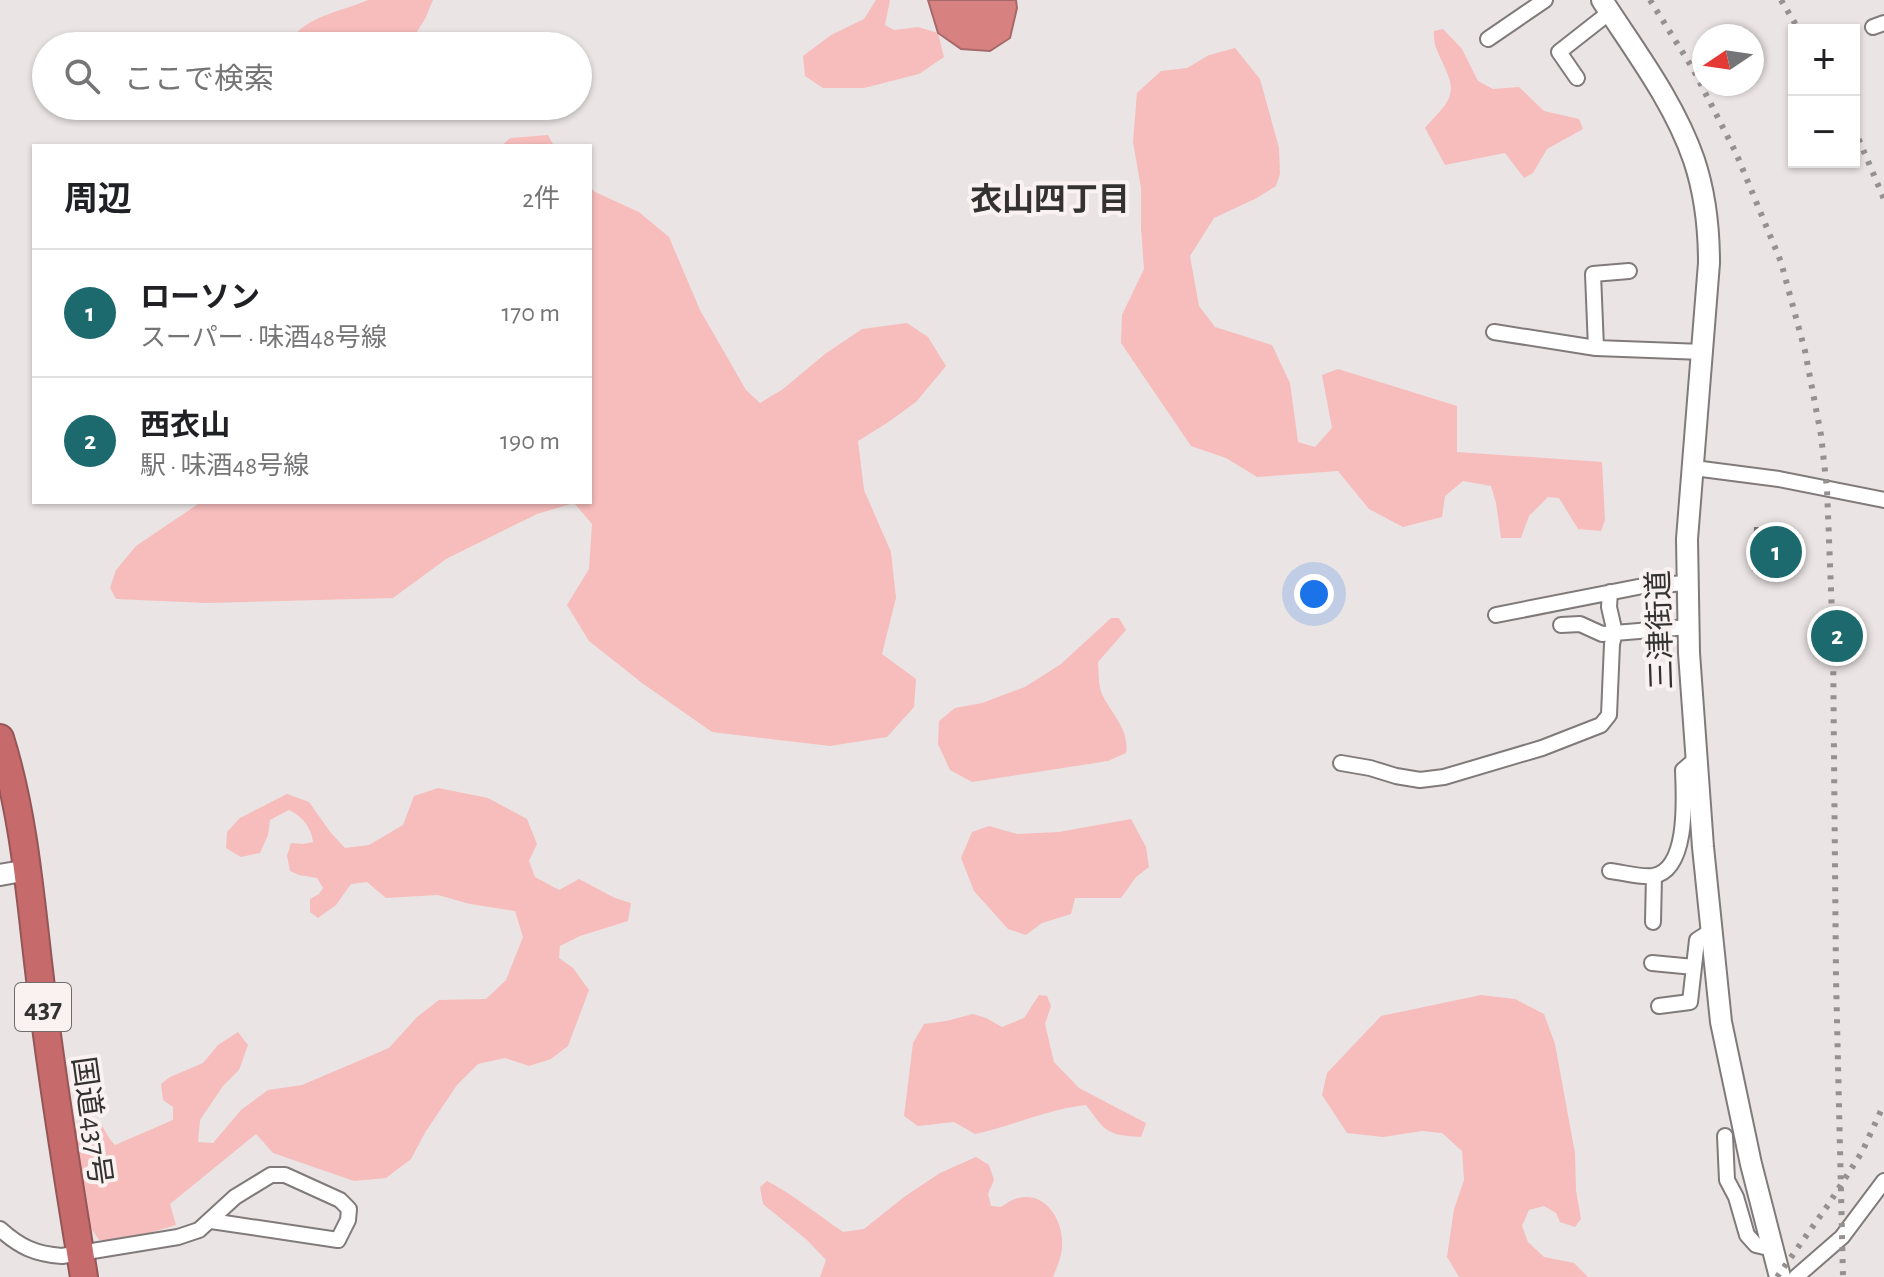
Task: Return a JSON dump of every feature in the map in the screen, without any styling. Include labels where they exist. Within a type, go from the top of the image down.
[{"type":"highway","name":"国道437号","points":[[0,738],[10,777],[13,873],[24,998],[73,1266]]},
{"type":"highway","name":"国道437号","points":[[0,816],[13,873]]},
{"type":"street","points":[[1488,39],[1545,0]]},
{"type":"street","points":[[1577,78],[1559,52],[1606,6]]},
{"type":"street","name":"三津街道","points":[[1606,6],[1669,104],[1684,135],[1694,161],[1709,229],[1703,352],[1687,539],[1688,627],[1703,847],[1721,1022],[1751,1164],[1780,1277]]},
{"type":"street","points":[[1596,348],[1593,274],[1629,271]]},
{"type":"street","points":[[1494,332],[1596,348],[1703,352]]},
{"type":"street","points":[[1694,468],[1779,479],[1884,500]]},
{"type":"street","points":[[1496,615],[1643,586],[1687,583]]},
{"type":"street","points":[[1341,763],[1420,780],[1444,777],[1542,748],[1601,725],[1609,715],[1615,633],[1609,607],[1610,592]]},
{"type":"street","points":[[1561,625],[1580,624],[1602,634],[1688,627]]},
{"type":"street","points":[[1610,871],[1654,876],[1669,868],[1678,852],[1684,795],[1683,770],[1697,758]]},
{"type":"street","points":[[1653,922],[1654,876]]},
{"type":"street","points":[[1659,1006],[1690,1002],[1697,940],[1711,931]]},
{"type":"street","points":[[1652,963],[1694,967]]},
{"type":"street","points":[[1725,1136],[1727,1180],[1736,1197],[1747,1235],[1756,1245],[1773,1249]]},
{"type":"street","points":[[0,1229],[15,1243],[73,1266],[199,1230],[235,1197],[271,1175],[285,1175],[340,1200],[349,1209],[348,1220],[338,1240],[211,1221]]},
{"type":"street","points":[[1796,1277],[1842,1237],[1884,1181]]},
{"type":"shaded area","points":[[368,0],[433,0],[417,32],[298,32],[322,17]]},
{"type":"shaded area","points":[[876,0],[890,0],[885,25],[894,30],[918,27],[938,33],[944,57],[919,74],[864,88],[823,88],[805,76],[803,56],[831,35],[864,19]]},
{"type":"shaded area","points":[[928,0],[1016,0],[1010,38],[990,51],[961,49],[938,33]]},
{"type":"shaded area","points":[[1443,29],[1462,49],[1478,81],[1493,89],[1519,87],[1544,111],[1579,119],[1583,129],[1547,149],[1533,173],[1524,178],[1505,153],[1445,165],[1425,128],[1445,106],[1451,90],[1434,40],[1434,31]]},
{"type":"shaded area","points":[[1235,48],[1260,79],[1279,148],[1280,174],[1276,186],[1214,218],[1190,256],[1199,306],[1215,327],[1272,345],[1290,383],[1298,442],[1315,447],[1332,428],[1322,375],[1338,369],[1457,406],[1457,452],[1602,462],[1605,520],[1601,531],[1578,529],[1559,498],[1548,497],[1529,516],[1521,538],[1501,538],[1491,486],[1463,481],[1445,496],[1442,517],[1403,527],[1369,509],[1338,471],[1257,477],[1226,458],[1191,446],[1121,343],[1122,315],[1144,269],[1141,188],[1133,142],[1137,93],[1161,71],[1187,68],[1209,55]]},
{"type":"shaded area","points":[[548,135],[553,144],[503,144],[510,138]]},
{"type":"shaded area","points":[[592,189],[639,212],[669,237],[700,310],[746,390],[760,403],[862,329],[907,323],[928,337],[946,366],[916,402],[858,441],[864,490],[891,552],[896,598],[882,654],[916,679],[914,707],[887,737],[830,746],[712,732],[642,683],[589,641],[567,605],[589,569],[592,524],[575,504],[592,504]]},
{"type":"shaded area","points":[[198,504],[571,504],[537,514],[446,559],[393,598],[206,603],[116,599],[110,588],[116,570],[136,546]]},
{"type":"shaded area","points":[[1111,618],[1119,618],[1126,630],[1098,662],[1099,683],[1102,694],[1123,729],[1126,753],[1108,761],[972,782],[950,770],[938,744],[939,721],[955,708],[982,703],[1025,687],[1061,664]]},
{"type":"shaded area","points":[[438,788],[488,798],[527,819],[537,844],[529,861],[535,877],[559,890],[579,879],[631,903],[628,921],[580,936],[560,946],[559,958],[573,968],[589,990],[568,1046],[551,1059],[529,1066],[505,1058],[478,1064],[457,1085],[411,1159],[386,1178],[354,1181],[273,1153],[256,1134],[170,1204],[176,1225],[122,1241],[99,1240],[89,1225],[74,1129],[97,1119],[115,1145],[173,1120],[173,1107],[163,1100],[161,1084],[203,1063],[218,1045],[238,1032],[248,1045],[239,1070],[223,1086],[200,1120],[198,1142],[213,1143],[241,1110],[268,1090],[302,1085],[389,1048],[417,1017],[439,1000],[486,999],[506,980],[523,937],[515,911],[438,895],[386,898],[367,882],[351,884],[336,905],[318,918],[310,912],[310,899],[323,888],[317,878],[290,871],[287,856],[291,843],[313,842],[312,837],[306,823],[289,810],[270,820],[268,835],[260,853],[241,857],[226,848],[227,832],[240,818],[287,794],[309,802],[345,848],[369,845],[403,825],[414,796]]},
{"type":"shaded area","points":[[1131,819],[1146,847],[1149,867],[1136,877],[1121,898],[1075,898],[1071,914],[1042,923],[1026,935],[1008,929],[974,891],[961,858],[972,832],[989,826],[1017,834],[1059,832]]},
{"type":"shaded area","points":[[1039,995],[1047,996],[1051,1006],[1045,1024],[1054,1062],[1079,1088],[1146,1123],[1141,1137],[1113,1133],[1098,1121],[1086,1105],[975,1134],[954,1122],[918,1126],[904,1116],[913,1043],[924,1024],[973,1014],[1002,1027],[1024,1018]]},
{"type":"shaded area","points":[[1481,995],[1515,999],[1544,1014],[1555,1044],[1575,1153],[1581,1219],[1575,1227],[1560,1222],[1556,1213],[1544,1206],[1529,1210],[1522,1226],[1528,1242],[1544,1257],[1574,1263],[1588,1277],[1459,1277],[1447,1257],[1454,1209],[1464,1180],[1462,1151],[1442,1133],[1422,1131],[1383,1137],[1347,1133],[1322,1095],[1327,1073],[1381,1016]]},
{"type":"shaded area","points":[[976,1157],[989,1165],[994,1180],[988,1194],[991,1206],[1001,1207],[1028,1197],[1037,1199],[1051,1210],[1062,1236],[1061,1254],[1053,1277],[820,1277],[826,1260],[763,1204],[760,1187],[767,1181],[843,1232],[864,1229],[940,1173]]},
{"type":"building","points":[[1755,528],[1789,529],[1787,572],[1753,570]]},
{"type":"railway","points":[[1650,0],[1693,69],[1736,153],[1781,262],[1805,351],[1821,435],[1827,489],[1833,640],[1843,1277]]},
{"type":"railway","points":[[1781,0],[1795,24]]},
{"type":"railway","points":[[1860,142],[1884,199]]},
{"type":"railway","points":[[1777,1277],[1862,1152],[1884,1104]]},
{"type":"place","name":"ローソン","points":[[1776,552]]},
{"type":"place","name":"西衣山","points":[[1837,636]]},
{"type":"district","name":"衣山四丁目","points":[[1050,199]]}]
